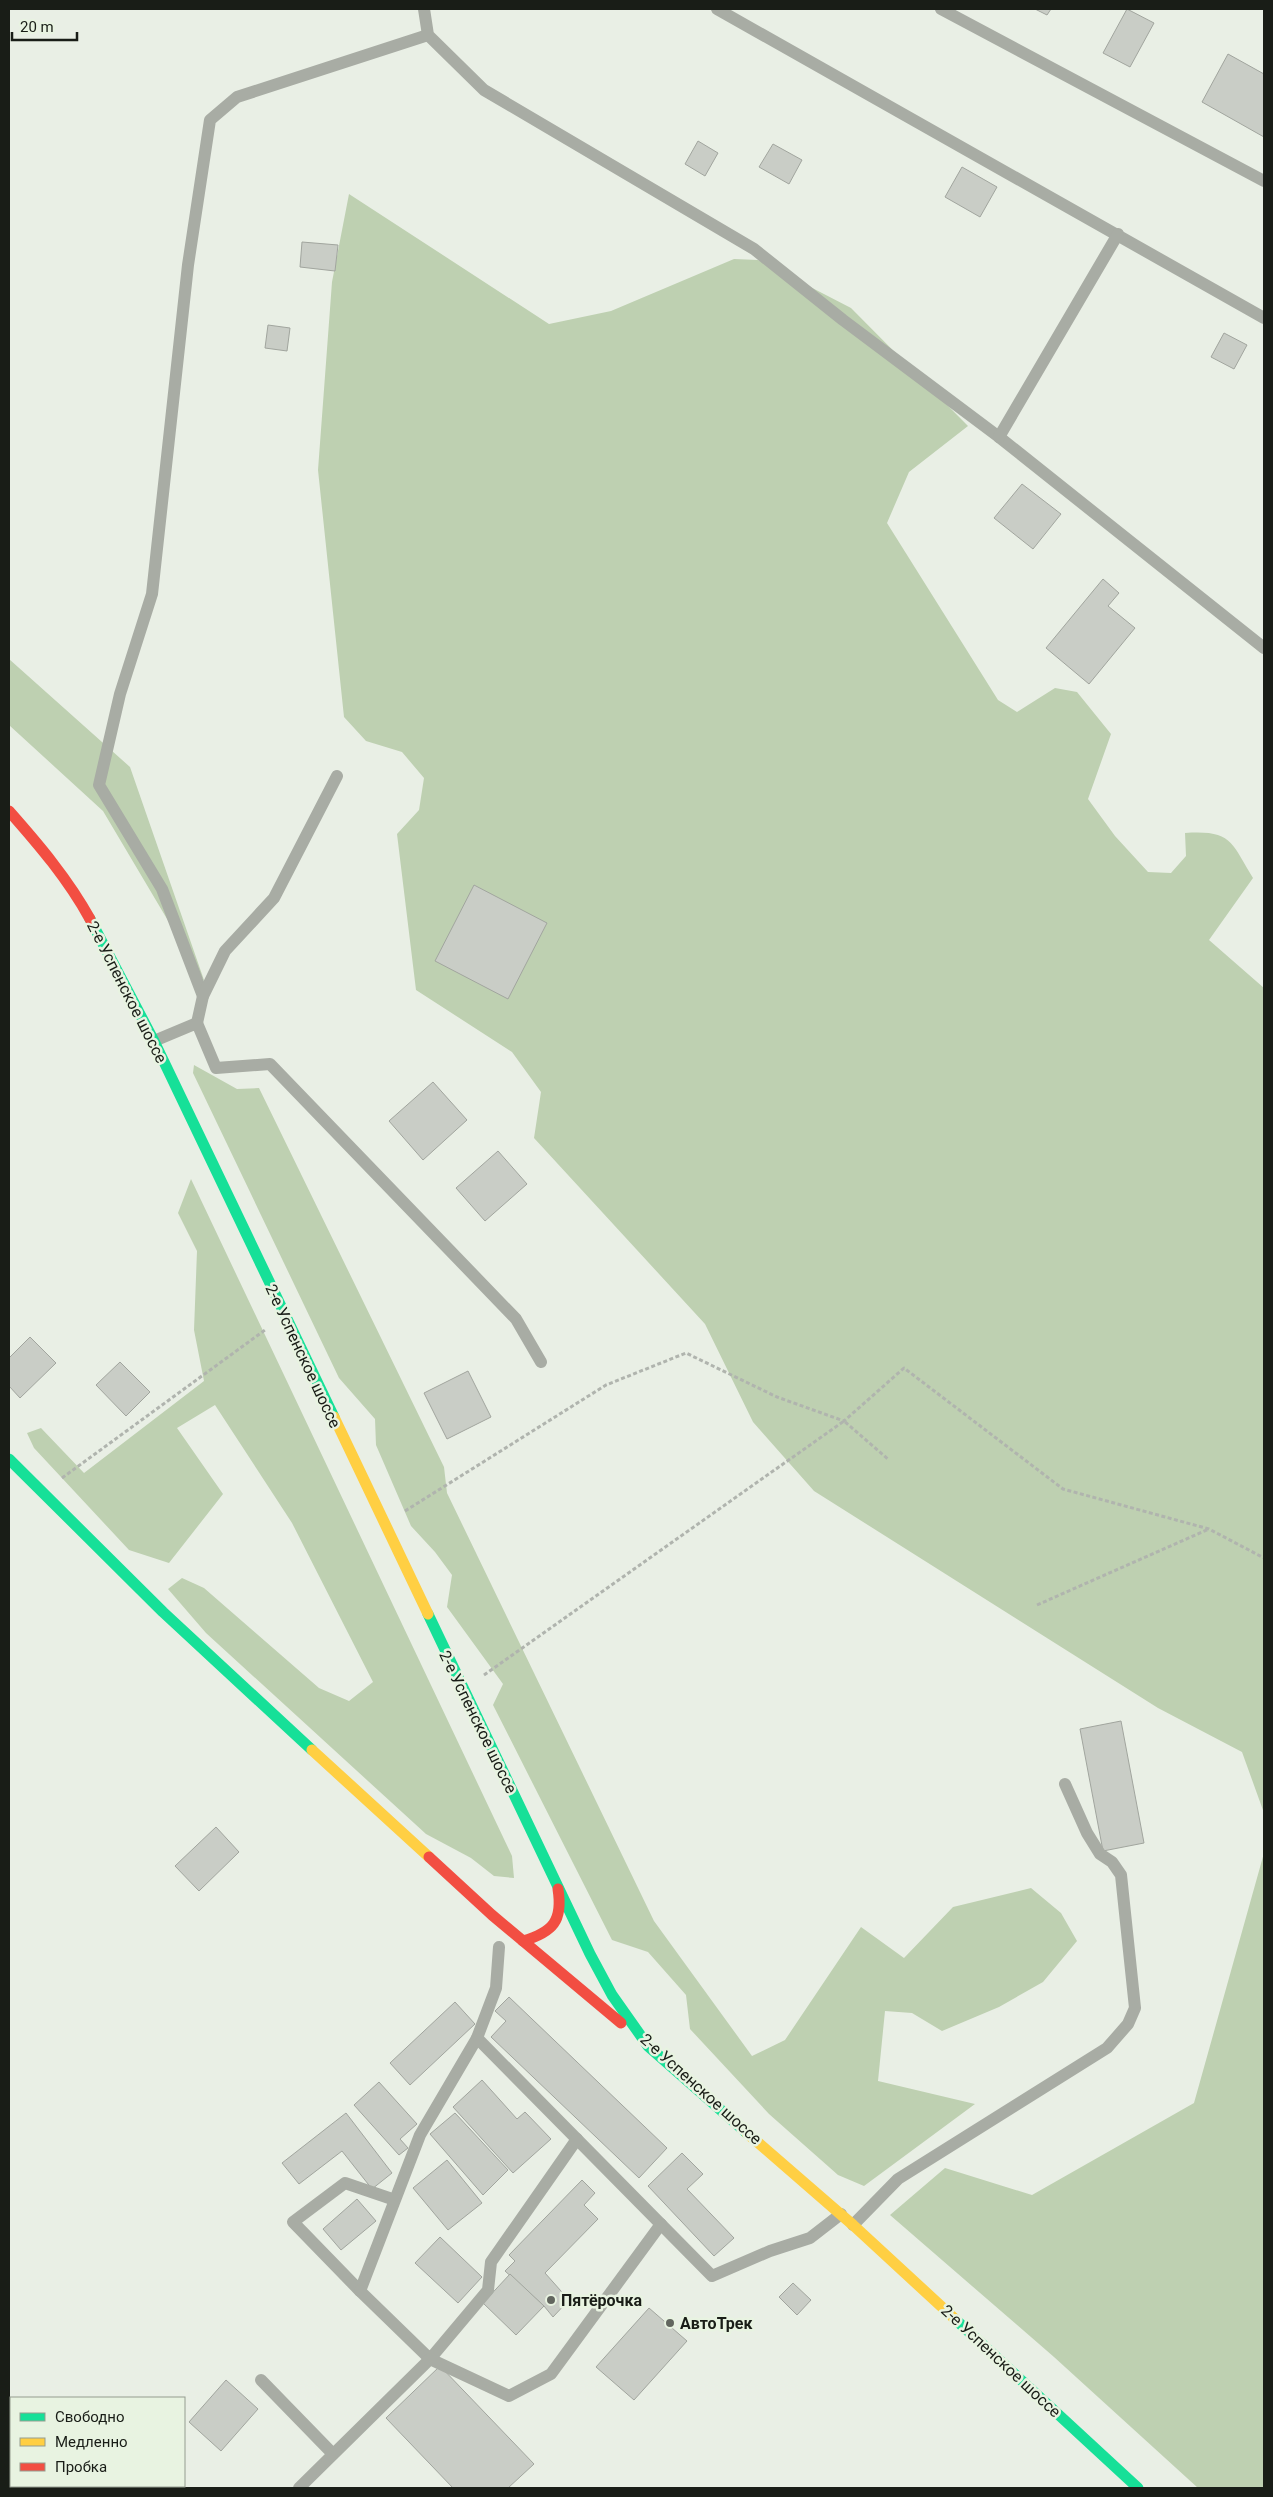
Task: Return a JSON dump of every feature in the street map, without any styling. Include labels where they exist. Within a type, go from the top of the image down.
[{"type":"main road","name":"2-е Успенское шоссе","points":[[9,811],[45,852],[81,903],[154,1041],[463,1690],[612,1995],[648,2046],[853,2224],[1138,2488]]},
{"type":"main road","points":[[9,1459],[178,1626],[478,1902],[648,2046]]},
{"type":"main road","points":[[523,1940],[545,1933],[556,1923],[561,1900],[558,1887]]},
{"type":"lane","points":[[424,9],[428,35],[484,90],[754,249],[843,320],[999,438],[1264,648]]},
{"type":"lane","points":[[717,9],[1264,318]]},
{"type":"lane","points":[[941,9],[1264,181]]},
{"type":"lane","points":[[203,996],[162,890],[99,785],[120,694],[152,594],[188,265],[210,120],[237,97],[428,35]]},
{"type":"lane","points":[[999,438],[1118,234]]},
{"type":"lane","points":[[337,776],[274,898],[225,951],[203,996],[196,1023],[216,1068],[270,1064],[516,1319],[541,1362]]},
{"type":"lane","points":[[154,1041],[196,1023]]},
{"type":"lane","points":[[853,2224],[898,2179],[1107,2048],[1128,2024],[1135,2008],[1121,1875],[1112,1862],[1100,1854],[1087,1833],[1065,1784]]},
{"type":"lane","points":[[360,2291],[420,2136],[477,2038],[496,1988],[500,1947]]},
{"type":"lane","points":[[477,2038],[712,2276],[770,2251],[810,2238],[841,2214]]},
{"type":"lane","points":[[299,2488],[430,2359],[488,2290],[492,2262],[577,2139]]},
{"type":"lane","points":[[395,2200],[345,2183],[293,2222],[430,2359],[509,2396],[551,2374],[661,2224]]},
{"type":"lane","points":[[261,2380],[333,2454]]},
{"type":"path","points":[[44,1492],[284,1316]]},
{"type":"path","points":[[384,1525],[606,1385],[686,1353],[777,1397],[844,1420],[889,1460]]},
{"type":"path","points":[[463,1690],[844,1420],[904,1368],[1063,1489],[1210,1528],[1264,1558]]},
{"type":"path","points":[[1036,1605],[1210,1528]]},
{"type":"green space","points":[[349,194],[549,324],[611,311],[734,259],[758,260],[851,308],[968,426],[909,472],[887,523],[998,700],[1017,712],[1055,688],[1077,692],[1111,734],[1088,799],[1115,836],[1148,872],[1171,873],[1186,856],[1185,833],[1201,833],[1221,836],[1228,841],[1240,855],[1253,878],[1209,940],[1264,988],[1264,1813],[1242,1752],[1158,1708],[814,1491],[753,1422],[705,1324],[534,1138],[541,1092],[512,1052],[416,990],[397,834],[419,810],[424,778],[402,752],[366,741],[344,717],[318,470],[332,282]]},
{"type":"green space","points":[[9,659],[130,767],[205,983],[103,811],[9,725]]},
{"type":"green space","points":[[194,1065],[237,1089],[259,1088],[444,1467],[447,1493],[654,1921],[752,2056],[785,2040],[861,1927],[904,1958],[953,1907],[1031,1888],[1061,1913],[1077,1941],[1043,1982],[999,2007],[942,2031],[912,2013],[885,2011],[878,2081],[975,2104],[864,2186],[838,2175],[769,2114],[690,2029],[686,1995],[648,1952],[612,1940],[493,1705],[503,1684],[447,1607],[452,1575],[435,1552],[411,1526],[376,1445],[375,1419],[339,1378],[193,1073]]},
{"type":"green space","points":[[191,1179],[512,1856],[514,1878],[494,1876],[471,1858],[426,1834],[206,1633],[168,1589],[182,1578],[204,1588],[319,1688],[349,1701],[373,1682],[292,1523],[215,1405],[177,1428],[223,1494],[169,1563],[129,1550],[34,1448],[27,1433],[41,1428],[84,1473],[204,1381],[194,1330],[197,1251],[178,1213]]},
{"type":"green space","points":[[1264,1853],[1264,2488],[1198,2488],[1054,2357],[890,2215],[945,2168],[1032,2195],[1194,2103]]},
{"type":"building","points":[[1035,9],[1051,9],[1047,15]]},
{"type":"building","points":[[1127,9],[1154,23],[1130,67],[1103,53]]},
{"type":"building","points":[[1228,54],[1264,74],[1264,137],[1202,102]]},
{"type":"building","points":[[698,141],[718,153],[705,176],[685,164]]},
{"type":"building","points":[[773,144],[802,160],[789,184],[759,167]]},
{"type":"building","points":[[962,167],[997,187],[980,217],[945,197]]},
{"type":"building","points":[[302,242],[338,245],[335,271],[300,267]]},
{"type":"building","points":[[268,325],[290,328],[287,351],[265,348]]},
{"type":"building","points":[[1224,333],[1247,345],[1234,369],[1211,357]]},
{"type":"building","points":[[1022,484],[1061,514],[1033,549],[994,518]]},
{"type":"building","points":[[1103,579],[1119,593],[1108,606],[1135,628],[1089,684],[1046,648]]},
{"type":"building","points":[[474,885],[547,923],[508,999],[435,961]]},
{"type":"building","points":[[433,1082],[467,1120],[423,1160],[389,1121]]},
{"type":"building","points":[[498,1151],[527,1184],[485,1221],[456,1188]]},
{"type":"building","points":[[30,1337],[56,1363],[20,1398],[9,1386],[9,1358]]},
{"type":"building","points":[[120,1362],[150,1392],[126,1416],[96,1385]]},
{"type":"building","points":[[468,1371],[491,1417],[447,1439],[424,1393]]},
{"type":"building","points":[[1121,1721],[1144,1843],[1103,1851],[1080,1729]]},
{"type":"building","points":[[216,1827],[239,1852],[199,1891],[175,1866]]},
{"type":"building","points":[[509,1997],[667,2148],[639,2178],[491,2037],[506,2021],[495,2011]]},
{"type":"building","points":[[455,2002],[475,2024],[410,2085],[390,2063]]},
{"type":"building","points":[[482,2080],[517,2119],[525,2112],[551,2139],[513,2173],[453,2107]]},
{"type":"building","points":[[379,2082],[417,2124],[400,2139],[408,2148],[399,2155],[354,2105]]},
{"type":"building","points":[[346,2113],[392,2173],[372,2189],[342,2151],[299,2184],[282,2163]]},
{"type":"building","points":[[455,2113],[508,2170],[483,2195],[430,2134]]},
{"type":"building","points":[[682,2153],[703,2174],[687,2189],[734,2238],[714,2256],[648,2186]]},
{"type":"building","points":[[447,2160],[482,2203],[448,2230],[413,2188]]},
{"type":"building","points":[[582,2180],[595,2193],[584,2205],[598,2219],[545,2273],[569,2300],[553,2317],[544,2306],[505,2271],[515,2261],[509,2255]]},
{"type":"building","points":[[357,2199],[376,2221],[341,2250],[323,2229]]},
{"type":"building","points":[[440,2237],[482,2277],[458,2303],[415,2263]]},
{"type":"building","points":[[510,2274],[544,2306],[516,2335],[483,2303]]},
{"type":"building","points":[[793,2283],[811,2300],[797,2315],[779,2297]]},
{"type":"building","points":[[649,2308],[687,2341],[634,2400],[596,2367]]},
{"type":"building","points":[[440,2366],[534,2464],[508,2488],[453,2488],[386,2418]]},
{"type":"building","points":[[226,2380],[258,2409],[221,2451],[189,2422]]},
{"type":"traffic: fast","points":[[90,919],[154,1041],[334,1417]]},
{"type":"traffic: fast","points":[[9,1459],[163,1612],[312,1750]]},
{"type":"traffic: fast","points":[[428,1614],[590,1954],[612,1995],[648,2046],[747,2133]]},
{"type":"traffic: fast","points":[[956,2320],[1138,2488]]},
{"type":"traffic: slow","points":[[334,1417],[428,1614]]},
{"type":"traffic: slow","points":[[312,1750],[429,1857]]},
{"type":"traffic: slow","points":[[747,2133],[853,2225],[956,2320]]},
{"type":"traffic: jam","points":[[9,811],[63,876],[90,919]]},
{"type":"traffic: jam","points":[[429,1857],[492,1915],[621,2023]]},
{"type":"traffic: jam","points":[[523,1941],[542,1934],[554,1924],[559,1909],[558,1889]]},
{"type":"place","name":"Пятёрочка","points":[[551,2300]]},
{"type":"place","name":"АвтоТрек","points":[[670,2323]]}]
